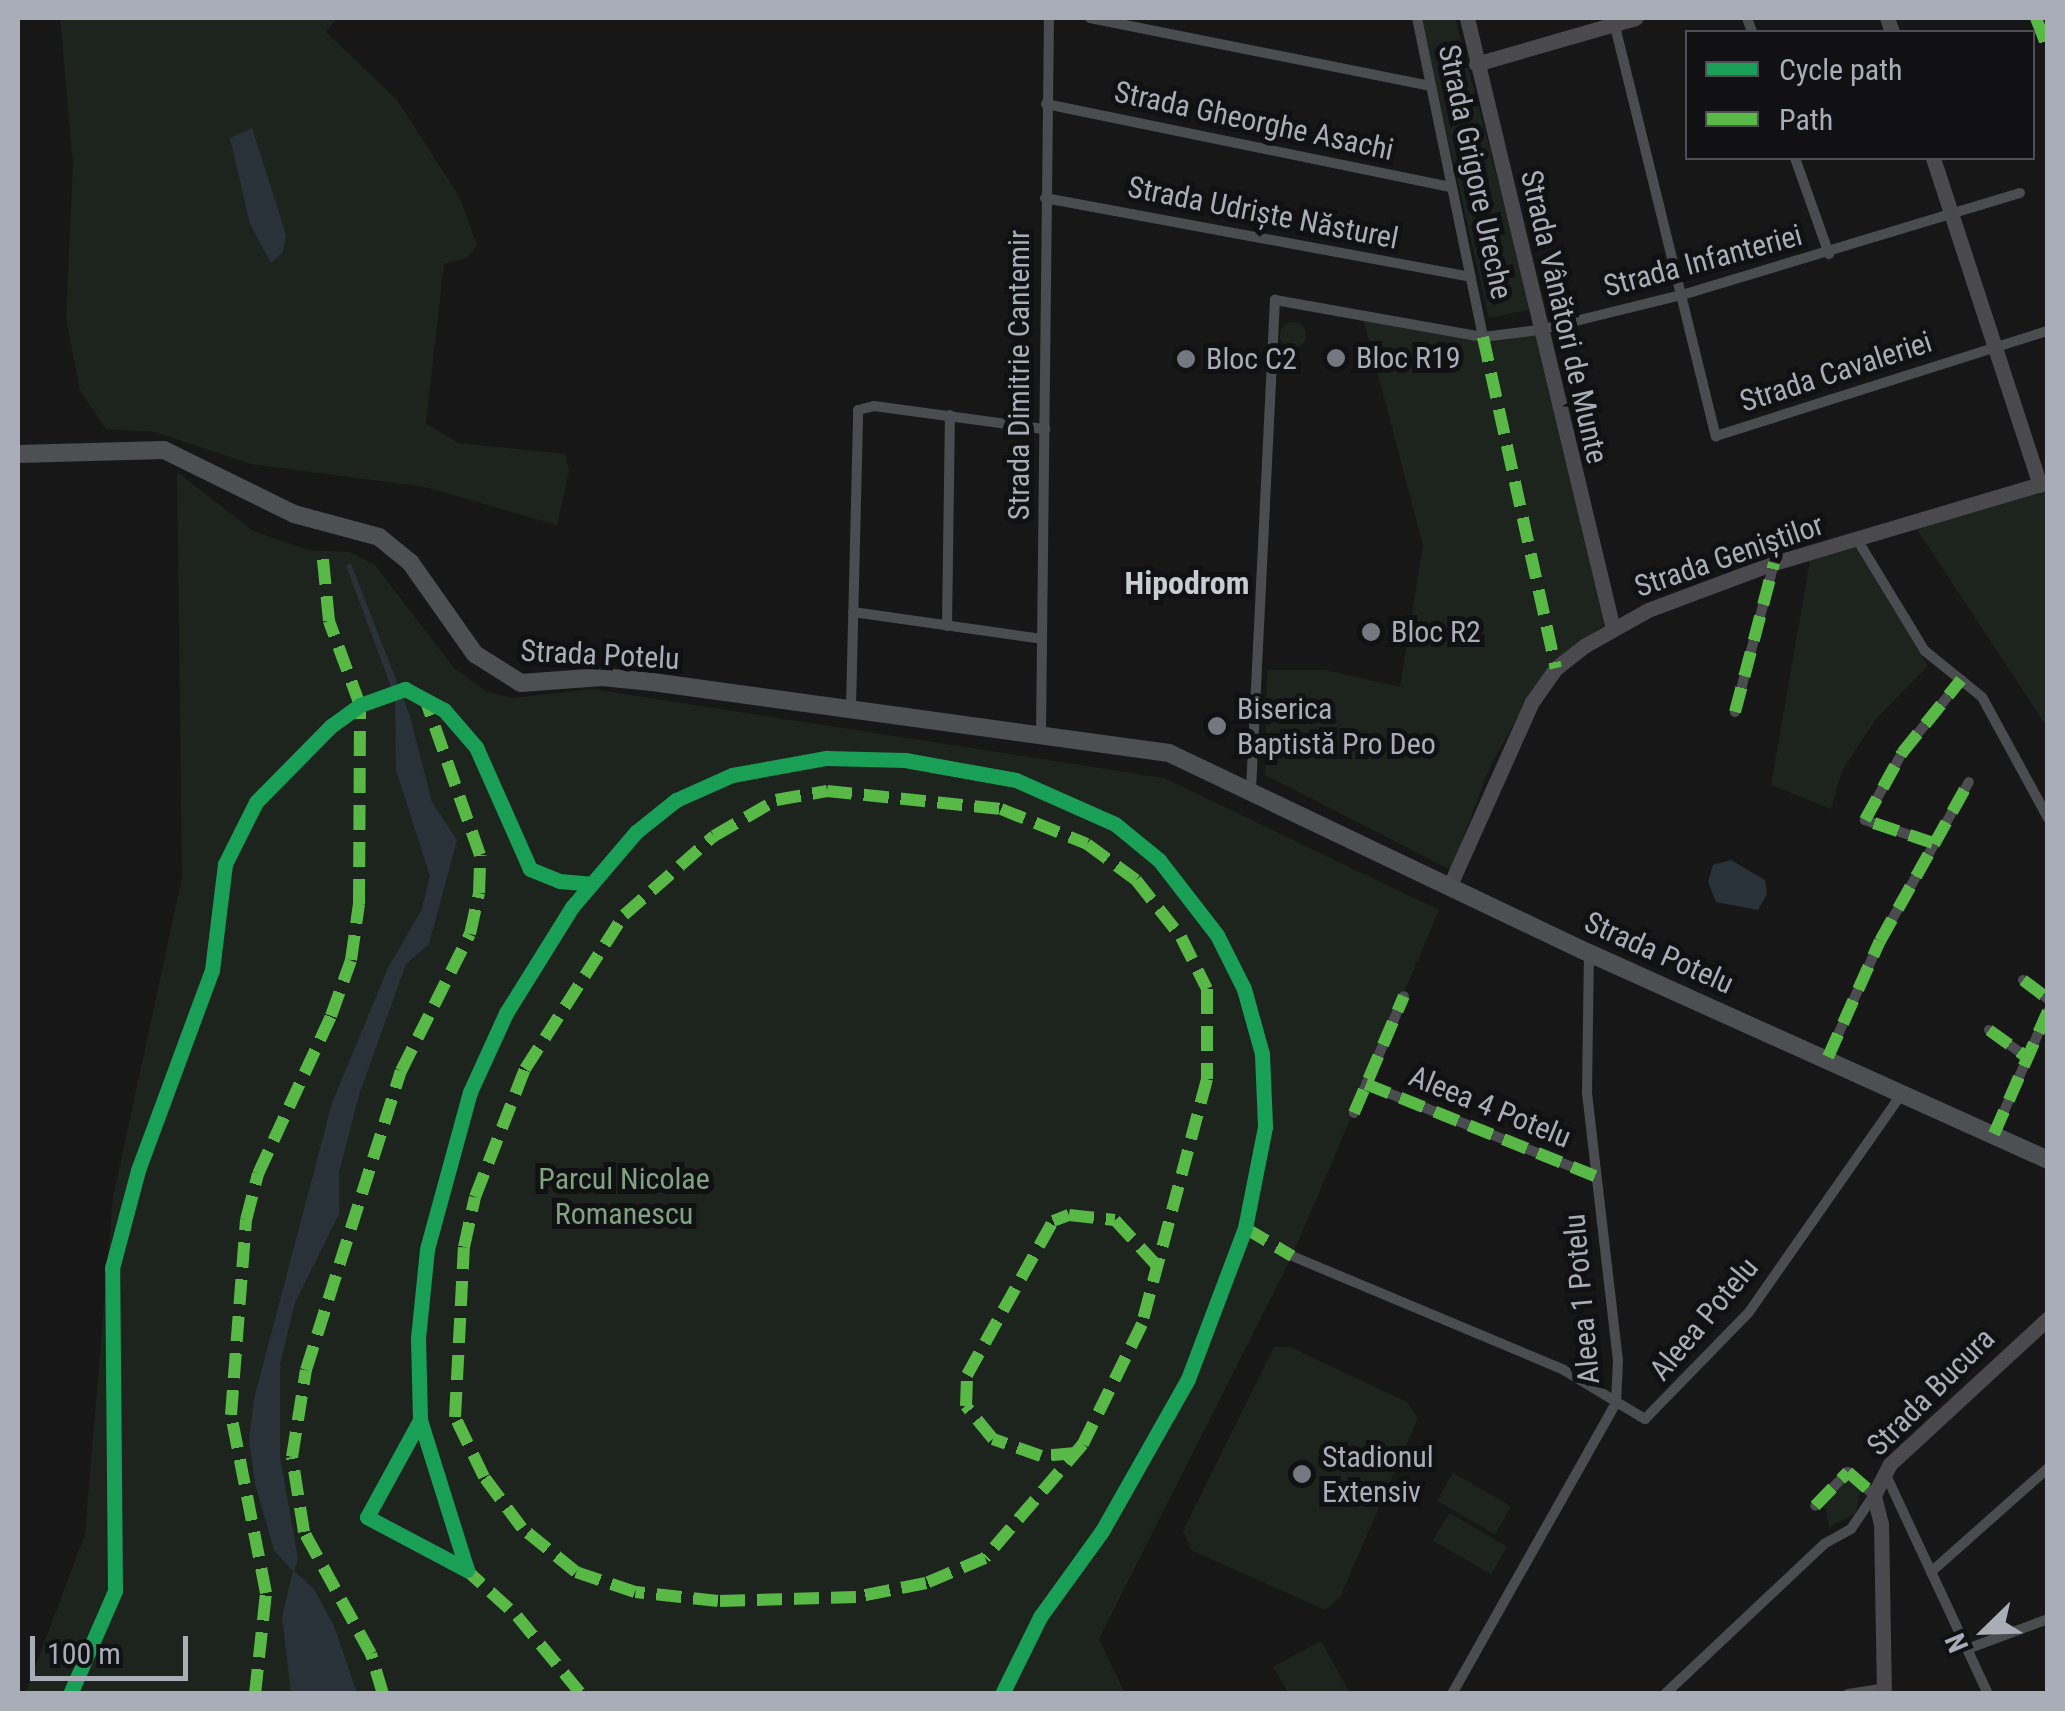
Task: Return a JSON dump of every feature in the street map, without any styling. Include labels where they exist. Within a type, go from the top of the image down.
[{"type":"main road","name":"Strada Potelu","points":[[18,454],[164,450],[316,520],[394,545],[475,654],[521,684],[602,677],[851,706],[1169,753],[1589,954],[1828,1057],[2048,1160]]},
{"type":"street","name":"Strada Dimitrie Cantemir","points":[[1042,732],[1049,18]]},
{"type":"street","points":[[1090,18],[1431,86]]},
{"type":"street","name":"Strada Grigore Ureche","points":[[1417,18],[1484,337]]},
{"type":"street","name":"Strada Vânători de Munte","points":[[1467,18],[1613,629]]},
{"type":"street","points":[[1476,64],[1635,18]]},
{"type":"street","points":[[1614,21],[1682,296]]},
{"type":"street","name":"Strada Gheorghe Asachi","points":[[1046,104],[1452,187]]},
{"type":"street","points":[[1796,160],[1829,254]]},
{"type":"street","points":[[1934,160],[2044,484]]},
{"type":"street","name":"Strada Infanteriei","points":[[1251,790],[1274,300],[1484,337],[1539,330],[1682,296],[1952,217],[2020,193]]},
{"type":"street","name":"Strada Udriște Năsturel","points":[[1046,198],[1471,277]]},
{"type":"street","name":"Strada Cavaleriei","points":[[1682,296],[1716,436],[1995,348]]},
{"type":"street","points":[[1995,348],[2048,331]]},
{"type":"street","points":[[851,706],[854,418],[874,406],[1045,428]]},
{"type":"street","points":[[946,626],[950,416]]},
{"type":"street","name":"Strada Geniștilor","points":[[1450,885],[1532,702],[1556,668],[1613,629],[1774,564],[2044,484]]},
{"type":"street","points":[[1858,541],[1925,651],[1961,680],[1993,714],[2048,818]]},
{"type":"street","points":[[1734,712],[1774,564]]},
{"type":"street","points":[[853,612],[1042,639]]},
{"type":"street","points":[[1932,842],[1865,820],[1902,752],[1961,680]]},
{"type":"street","points":[[1828,1057],[1932,842],[1969,782]]},
{"type":"street","name":"Aleea 1 Potelu","points":[[1292,1256],[1562,1369],[1616,1403],[1618,1361],[1587,1092],[1589,954]]},
{"type":"street","points":[[2022,980],[2048,1000]]},
{"type":"street","points":[[1354,1113],[1404,996]]},
{"type":"street","points":[[1994,1134],[2048,1010]]},
{"type":"street","points":[[1990,1030],[2025,1056]]},
{"type":"street","name":"Aleea 4 Potelu","points":[[1366,1084],[1595,1176]]},
{"type":"street","name":"Aleea Potelu","points":[[1616,1403],[1646,1418],[1688,1382],[1748,1312],[1904,1092]]},
{"type":"street","name":"Strada Bucura","points":[[1815,1506],[1848,1472],[1874,1495],[1885,1473],[2048,1318]]},
{"type":"street","points":[[1452,1694],[1616,1403]]},
{"type":"street","points":[[1931,1572],[2048,1468]]},
{"type":"street","points":[[1885,1473],[1988,1694]]},
{"type":"street","points":[[1848,1694],[1884,1690],[1881,1524],[1874,1495]]},
{"type":"street","points":[[1665,1694],[1824,1544],[1852,1529],[1874,1495]]},
{"type":"street","points":[[1967,1649],[2048,1620]]},
{"type":"green space","points":[[60,18],[337,18],[326,32],[397,100],[460,198],[477,246],[466,258],[444,264],[426,424],[459,443],[565,454],[569,471],[557,525],[425,487],[251,464],[155,432],[106,429],[80,390],[66,319],[73,165]]},
{"type":"green space","points":[[1420,18],[1455,18],[1532,309],[1489,318]]},
{"type":"green space","points":[[1363,318],[1488,342],[1539,334],[1606,623],[1540,678],[1490,766],[1451,870],[1265,775],[1267,670],[1325,670],[1400,687],[1423,545]]},
{"type":"green space","points":[[1293,322],[1302,326],[1306,335],[1302,344],[1293,348],[1284,344],[1280,335],[1284,326]]},
{"type":"green space","name":"Parcul Nicolae Romanescu","points":[[177,472],[253,531],[308,550],[350,552],[375,565],[454,668],[487,692],[513,698],[592,689],[1164,778],[1439,910],[1292,1256],[1099,1639],[1125,1693],[25,1694],[85,1534],[113,1197],[182,878]]},
{"type":"green space","points":[[2047,488],[2047,727],[1916,528]]},
{"type":"green space","points":[[1856,548],[1928,666],[1875,720],[1842,771],[1831,809],[1771,785],[1810,561]]},
{"type":"green space","name":"Stadionul Extensiv","points":[[1274,1347],[1290,1347],[1407,1402],[1418,1418],[1340,1597],[1325,1610],[1191,1550],[1183,1531]]},
{"type":"green space","points":[[1453,1473],[1511,1506],[1495,1534],[1437,1501]]},
{"type":"green space","points":[[1850,1477],[1861,1488],[1856,1513],[1829,1527],[1824,1501]]},
{"type":"green space","points":[[1449,1513],[1507,1546],[1491,1574],[1433,1541]]},
{"type":"green space","points":[[1321,1641],[1350,1693],[1288,1693],[1273,1667]]},
{"type":"shaded area","points":[[252,128],[286,235],[283,252],[271,263],[250,224],[230,138]]},
{"type":"shaded area","points":[[351,564],[410,716],[432,802],[457,840],[429,944],[406,964],[359,1095],[339,1172],[339,1214],[295,1303],[280,1364],[280,1457],[298,1559],[294,1571],[314,1589],[334,1626],[357,1693],[291,1693],[282,1617],[293,1571],[274,1550],[255,1484],[249,1439],[254,1399],[332,1103],[388,968],[422,909],[430,876],[396,770],[395,698],[346,565]]},
{"type":"shaded area","points":[[1731,860],[1765,880],[1767,894],[1758,910],[1716,902],[1708,882],[1713,865]]},
{"type":"marked path","points":[[2036,18],[2048,50]]},
{"type":"marked path","points":[[1483,337],[1556,668]]},
{"type":"marked path","points":[[255,1694],[266,1593],[231,1415],[246,1220],[258,1174],[331,1016],[351,960],[359,904],[360,705],[329,621],[322,549]]},
{"type":"marked path","points":[[1735,712],[1774,563]]},
{"type":"marked path","points":[[1933,843],[1865,820],[1902,753],[1961,680]]},
{"type":"marked path","points":[[383,1694],[371,1654],[304,1532],[292,1457],[306,1370],[401,1071],[470,934],[479,893],[480,855],[426,702]]},
{"type":"marked path","points":[[1828,1057],[1880,941],[1969,782]]},
{"type":"marked path","points":[[827,791],[1001,809],[1087,844],[1136,880],[1181,937],[1207,989],[1207,1079],[1142,1324],[1083,1444],[985,1558],[926,1583],[856,1597],[718,1601],[635,1592],[576,1572],[522,1528],[484,1477],[455,1417],[464,1247],[475,1197],[525,1069],[624,915],[714,836],[776,800],[827,791]]},
{"type":"marked path","points":[[2023,980],[2048,999]]},
{"type":"marked path","points":[[1354,1113],[1404,996]]},
{"type":"marked path","points":[[1994,1134],[2048,1011]]},
{"type":"marked path","points":[[1989,1030],[2025,1056]]},
{"type":"marked path","points":[[1366,1084],[1595,1176]]},
{"type":"marked path","points":[[1076,1453],[1041,1456],[993,1439],[966,1406],[967,1375],[1053,1221],[1069,1215],[1115,1220],[1160,1269]]},
{"type":"marked path","points":[[1245,1228],[1292,1256]]},
{"type":"marked path","points":[[1815,1506],[1848,1472],[1874,1495]]},
{"type":"marked path","points":[[463,1567],[517,1616],[581,1694]]},
{"type":"cycle path","points":[[70,1694],[115,1591],[112,1268],[138,1170],[212,970],[225,864],[256,802],[331,726],[360,705],[405,689],[444,710],[476,747],[530,869],[559,881],[591,884]]},
{"type":"cycle path","points":[[467,1570],[367,1517],[420,1420],[418,1338],[427,1249],[470,1092],[506,1013],[572,907],[636,832],[676,800],[732,775],[826,758],[905,760],[1016,780],[1115,824],[1159,860],[1217,935],[1244,989],[1262,1054],[1265,1127],[1245,1228],[1188,1379],[1102,1531],[1040,1617],[1002,1694]]},
{"type":"cycle path","points":[[420,1420],[467,1570]]},
{"type":"place","name":"Bloc R19","points":[[1336,358]]},
{"type":"place","name":"Bloc C2","points":[[1186,359]]},
{"type":"place","name":"Bloc R2","points":[[1371,632]]},
{"type":"place","name":"Biserica Baptistă Pro Deo","points":[[1217,726]]},
{"type":"place","name":"Stadionul Extensiv","points":[[1302,1474]]},
{"type":"district","name":"Hipodrom","points":[[1187,583]]}]
